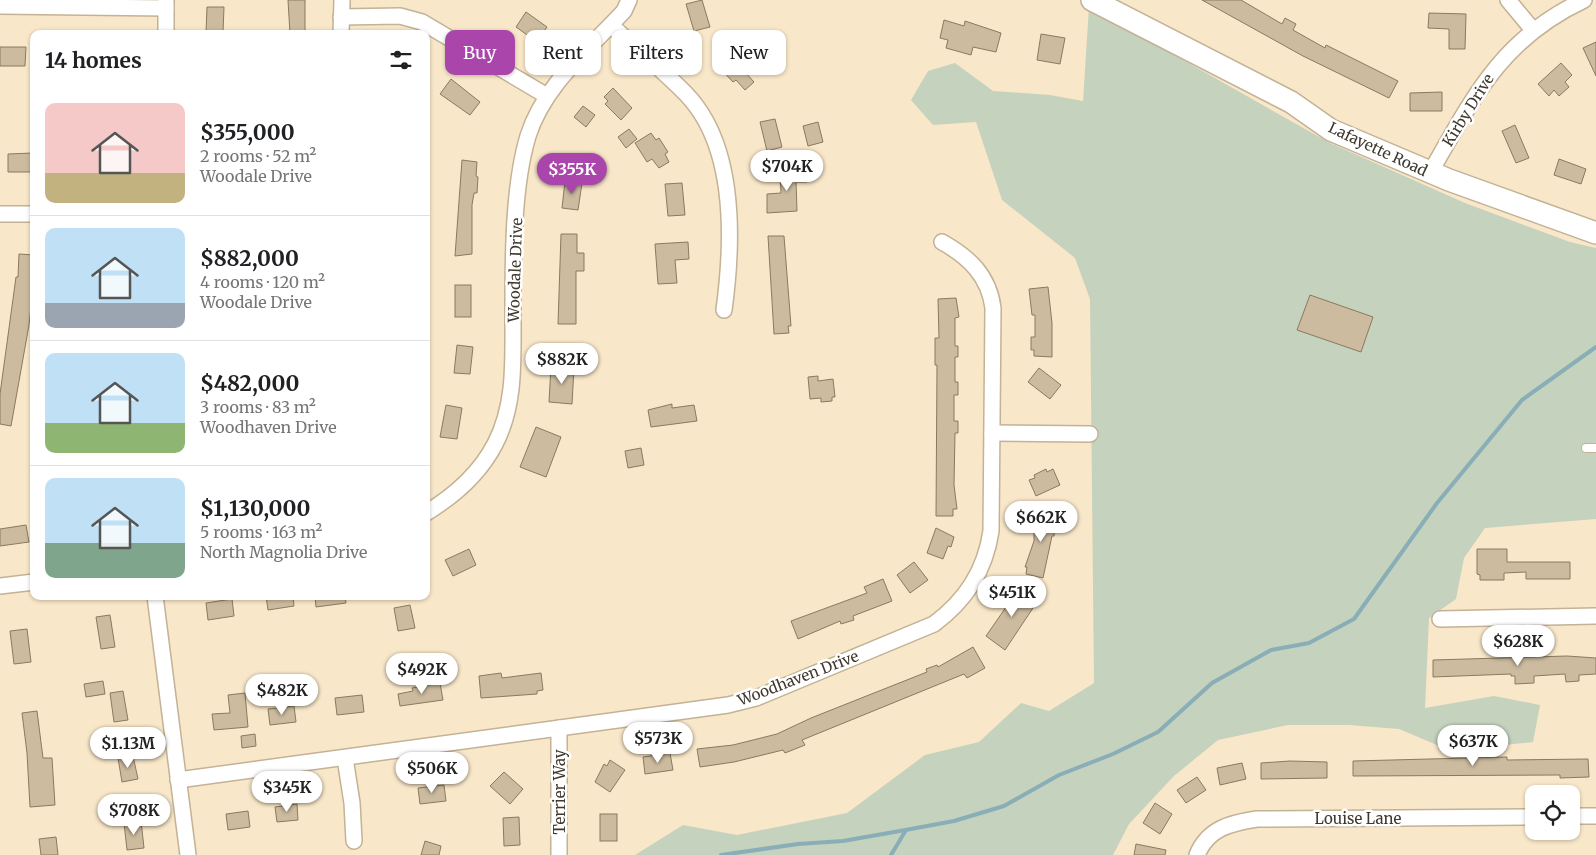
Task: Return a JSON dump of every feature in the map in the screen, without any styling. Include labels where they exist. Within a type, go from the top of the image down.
[{"type":"main road","name":"Lafayette Road","points":[[1092,0],[1291,102],[1331,130],[1430,173],[1596,233]]},
{"type":"street","points":[[341,30],[342,0]]},
{"type":"street","name":"Woodale Drive","points":[[430,510],[458,490],[486,460],[503,426],[513,377],[513,265],[520,180],[528,136],[547,96],[570,67],[624,11],[629,0]]},
{"type":"street","points":[[1508,0],[1533,30]]},
{"type":"street","name":"Kirby Drive","points":[[1430,173],[1484,80],[1533,30],[1584,0]]},
{"type":"street","points":[[0,6],[166,4],[166,30]]},
{"type":"street","points":[[341,17],[400,16],[422,22],[440,30],[547,96]]},
{"type":"street","points":[[611,25],[688,96],[712,134],[726,180],[728,278],[724,310]]},
{"type":"street","points":[[0,214],[30,214]]},
{"type":"street","name":"Woodhaven Drive","points":[[178,780],[728,705],[756,698],[934,624],[959,604],[968,592],[988,552],[990,531],[992,294],[975,266],[961,252],[942,242]]},
{"type":"street","points":[[992,433],[1090,434]]},
{"type":"street","points":[[0,586],[30,582]]},
{"type":"street","points":[[156,600],[188,855]]},
{"type":"street","points":[[1440,619],[1596,616]]},
{"type":"street","name":"Terrier Way","points":[[558,855],[559,728]]},
{"type":"street","points":[[345,758],[352,803],[354,841]]},
{"type":"street","name":"Louise Lane","points":[[1197,855],[1207,838],[1216,830],[1227,824],[1257,819],[1525,816]]},
{"type":"street","points":[[1580,816],[1596,816]]},
{"type":"lane","points":[[1586,448],[1596,448]]},
{"type":"green space","points":[[1089,7],[1330,143],[1465,203],[1570,242],[1596,248],[1596,519],[1485,528],[1464,558],[1456,599],[1429,618],[1425,708],[1494,696],[1540,705],[1533,742],[1504,745],[1437,745],[1399,729],[1349,725],[1288,725],[1218,740],[1174,776],[1129,824],[1113,855],[635,855],[683,825],[737,835],[847,813],[925,755],[979,742],[1021,703],[1049,711],[1094,683],[1090,299],[1075,258],[1002,200],[976,122],[933,125],[911,100],[928,71],[955,63],[993,91],[1050,95],[1083,101]]},
{"type":"building","points":[[288,0],[305,0],[305,30],[290,30]]},
{"type":"building","points":[[702,0],[710,27],[694,30],[686,4]]},
{"type":"building","points":[[1202,0],[1241,0],[1282,24],[1285,18],[1296,24],[1293,30],[1325,48],[1326,45],[1398,81],[1389,98],[1303,56]]},
{"type":"building","points":[[207,7],[224,7],[223,30],[206,30]]},
{"type":"building","points":[[526,12],[547,27],[545,30],[525,30],[525,33],[516,27]]},
{"type":"building","points":[[1429,13],[1466,14],[1465,49],[1449,49],[1449,29],[1428,28]]},
{"type":"building","points":[[944,20],[964,26],[965,21],[1001,33],[996,52],[973,47],[971,55],[946,48],[948,40],[940,38]]},
{"type":"building","points":[[1041,34],[1065,38],[1060,64],[1037,60]]},
{"type":"building","points":[[1596,42],[1596,76],[1583,48]]},
{"type":"building","points":[[0,47],[26,47],[25,66],[0,66]]},
{"type":"building","points":[[1561,63],[1572,75],[1565,82],[1569,87],[1559,96],[1554,90],[1549,96],[1538,84]]},
{"type":"building","points":[[726,75],[748,75],[754,82],[745,90],[736,80],[733,82]]},
{"type":"building","points":[[451,79],[480,102],[470,115],[440,94]]},
{"type":"building","points":[[613,88],[632,108],[621,120],[605,104],[608,101],[604,97]]},
{"type":"building","points":[[1442,92],[1442,111],[1410,111],[1410,93]]},
{"type":"building","points":[[583,106],[595,115],[586,127],[574,117]]},
{"type":"building","points":[[775,119],[782,147],[767,151],[760,122]]},
{"type":"building","points":[[818,122],[823,142],[808,146],[803,126]]},
{"type":"building","points":[[1515,125],[1529,158],[1516,163],[1502,131]]},
{"type":"building","points":[[629,129],[637,139],[626,148],[618,137]]},
{"type":"building","points":[[651,133],[656,140],[659,138],[668,152],[665,154],[669,162],[659,168],[652,159],[647,162],[635,143]]},
{"type":"building","points":[[30,153],[30,172],[8,172],[8,154]]},
{"type":"building","points":[[1559,159],[1586,169],[1581,184],[1554,175]]},
{"type":"building","points":[[462,160],[477,162],[477,193],[474,193],[472,205],[472,254],[455,256]]},
{"type":"building","points":[[796,168],[806,168],[807,182],[796,182],[797,211],[767,213],[767,194],[781,193],[780,172],[796,171]]},
{"type":"building","points":[[565,181],[582,183],[578,210],[562,208]]},
{"type":"building","points":[[682,183],[685,215],[668,216],[665,184]]},
{"type":"building","points":[[561,234],[577,234],[577,253],[584,253],[584,271],[576,271],[576,324],[558,324]]},
{"type":"building","points":[[768,236],[784,236],[791,326],[788,326],[789,333],[774,334]]},
{"type":"building","points":[[688,242],[689,259],[675,260],[677,283],[658,284],[655,244]]},
{"type":"building","points":[[19,254],[30,255],[29,325],[11,426],[0,424],[0,394],[16,277],[18,277]]},
{"type":"building","points":[[455,285],[471,285],[471,317],[455,317]]},
{"type":"building","points":[[1048,287],[1052,323],[1052,357],[1034,356],[1034,350],[1031,350],[1031,337],[1035,337],[1035,315],[1032,315],[1029,289]]},
{"type":"building","points":[[1310,295],[1373,317],[1361,352],[1297,330]]},
{"type":"building","points":[[956,298],[959,317],[955,318],[955,346],[958,346],[958,357],[955,357],[955,382],[958,382],[958,395],[954,395],[954,421],[958,421],[958,433],[955,433],[954,485],[957,509],[953,509],[953,516],[936,516],[937,365],[935,365],[935,338],[939,338],[938,299]]},
{"type":"building","points":[[457,345],[473,347],[470,374],[454,373]]},
{"type":"building","points":[[551,366],[574,368],[572,404],[549,402]]},
{"type":"building","points":[[1039,368],[1061,385],[1050,399],[1028,382]]},
{"type":"building","points":[[818,376],[818,381],[833,379],[835,397],[832,397],[832,401],[821,402],[821,398],[810,399],[808,377]]},
{"type":"building","points":[[672,404],[672,408],[694,405],[697,421],[651,427],[648,410]]},
{"type":"building","points":[[446,405],[462,408],[457,439],[440,437]]},
{"type":"building","points":[[536,427],[561,437],[546,477],[520,467]]},
{"type":"building","points":[[641,448],[644,465],[628,468],[625,451]]},
{"type":"building","points":[[1046,469],[1047,472],[1053,469],[1060,485],[1036,496],[1029,480],[1035,478],[1034,475]]},
{"type":"building","points":[[1034,510],[1055,511],[1054,536],[1052,536],[1043,578],[1026,574],[1027,567],[1025,567],[1034,541]]},
{"type":"building","points":[[26,525],[29,542],[0,546],[0,529]]},
{"type":"building","points":[[936,528],[954,537],[951,547],[948,546],[943,559],[927,553]]},
{"type":"building","points":[[469,549],[476,565],[453,576],[445,560]]},
{"type":"building","points":[[1477,549],[1507,549],[1507,562],[1570,562],[1570,579],[1526,579],[1526,572],[1504,573],[1504,580],[1480,580],[1480,575],[1477,574]]},
{"type":"building","points":[[914,562],[928,580],[910,593],[897,575]]},
{"type":"building","points":[[883,579],[892,601],[853,616],[854,620],[841,624],[840,621],[798,639],[791,621],[867,593],[864,587]]},
{"type":"building","points":[[1020,587],[1039,599],[1005,650],[986,636]]},
{"type":"building","points":[[232,600],[234,616],[208,620],[206,603]]},
{"type":"building","points":[[267,600],[293,600],[294,606],[268,610]]},
{"type":"building","points":[[315,600],[346,600],[346,603],[316,607]]},
{"type":"building","points":[[410,605],[415,628],[398,631],[394,608]]},
{"type":"building","points":[[110,615],[115,647],[101,649],[96,617]]},
{"type":"building","points":[[27,629],[31,662],[14,664],[10,631]]},
{"type":"building","points":[[973,647],[985,668],[967,678],[964,674],[802,740],[805,745],[785,753],[783,750],[734,762],[700,767],[697,749],[733,745],[777,734],[811,718],[927,672],[926,669],[937,665],[938,667]]},
{"type":"building","points":[[1567,656],[1596,658],[1596,674],[1579,675],[1579,681],[1566,682],[1565,674],[1534,676],[1534,683],[1515,684],[1515,676],[1511,676],[1511,674],[1433,677],[1433,660]]},
{"type":"building","points":[[501,673],[502,678],[541,673],[543,690],[537,691],[537,694],[481,698],[479,676]]},
{"type":"building","points":[[103,681],[105,694],[86,697],[84,684]]},
{"type":"building","points":[[440,683],[443,700],[400,706],[398,694],[413,691],[412,688]]},
{"type":"building","points":[[123,691],[128,720],[114,722],[110,693]]},
{"type":"building","points":[[245,693],[248,727],[214,730],[212,714],[230,713],[228,695]]},
{"type":"building","points":[[362,695],[364,712],[337,715],[335,698]]},
{"type":"building","points":[[294,706],[296,722],[270,725],[268,709]]},
{"type":"building","points":[[37,711],[43,758],[52,758],[55,805],[30,807],[27,753],[22,713]]},
{"type":"building","points":[[255,734],[256,746],[242,748],[241,736]]},
{"type":"building","points":[[670,753],[673,770],[645,774],[643,757]]},
{"type":"building","points":[[133,756],[138,779],[122,782],[118,758]]},
{"type":"building","points":[[1507,757],[1507,760],[1588,759],[1589,777],[1560,778],[1560,775],[1353,776],[1353,761]]},
{"type":"building","points":[[610,760],[625,770],[610,792],[595,782],[604,764],[607,766]]},
{"type":"building","points":[[1290,761],[1327,762],[1327,778],[1261,779],[1261,763]]},
{"type":"building","points":[[1242,763],[1246,779],[1220,785],[1217,768]]},
{"type":"building","points":[[504,772],[523,789],[510,804],[490,786]]},
{"type":"building","points":[[1197,777],[1206,790],[1186,803],[1177,790]]},
{"type":"building","points":[[444,785],[446,801],[420,804],[418,788]]},
{"type":"building","points":[[1155,803],[1172,814],[1160,834],[1143,823]]},
{"type":"building","points":[[297,804],[298,820],[277,822],[275,807]]},
{"type":"building","points":[[248,811],[250,827],[228,830],[226,814]]},
{"type":"building","points":[[600,814],[617,814],[617,841],[600,841]]},
{"type":"building","points":[[519,817],[520,845],[504,846],[503,818]]},
{"type":"building","points":[[141,821],[144,848],[127,850],[124,823]]},
{"type":"building","points":[[56,837],[58,855],[41,855],[39,839]]},
{"type":"building","points":[[425,841],[441,846],[439,855],[421,855]]},
{"type":"building","points":[[1136,844],[1166,850],[1165,855],[1134,855]]},
{"type":"waterway","points":[[721,855],[798,844],[843,841],[954,821],[1004,806],[1059,775],[1113,754],[1158,732],[1212,683],[1271,650],[1309,643],[1354,619],[1437,503],[1522,400],[1596,347]]},
{"type":"waterway","points":[[891,855],[906,830]]}]
